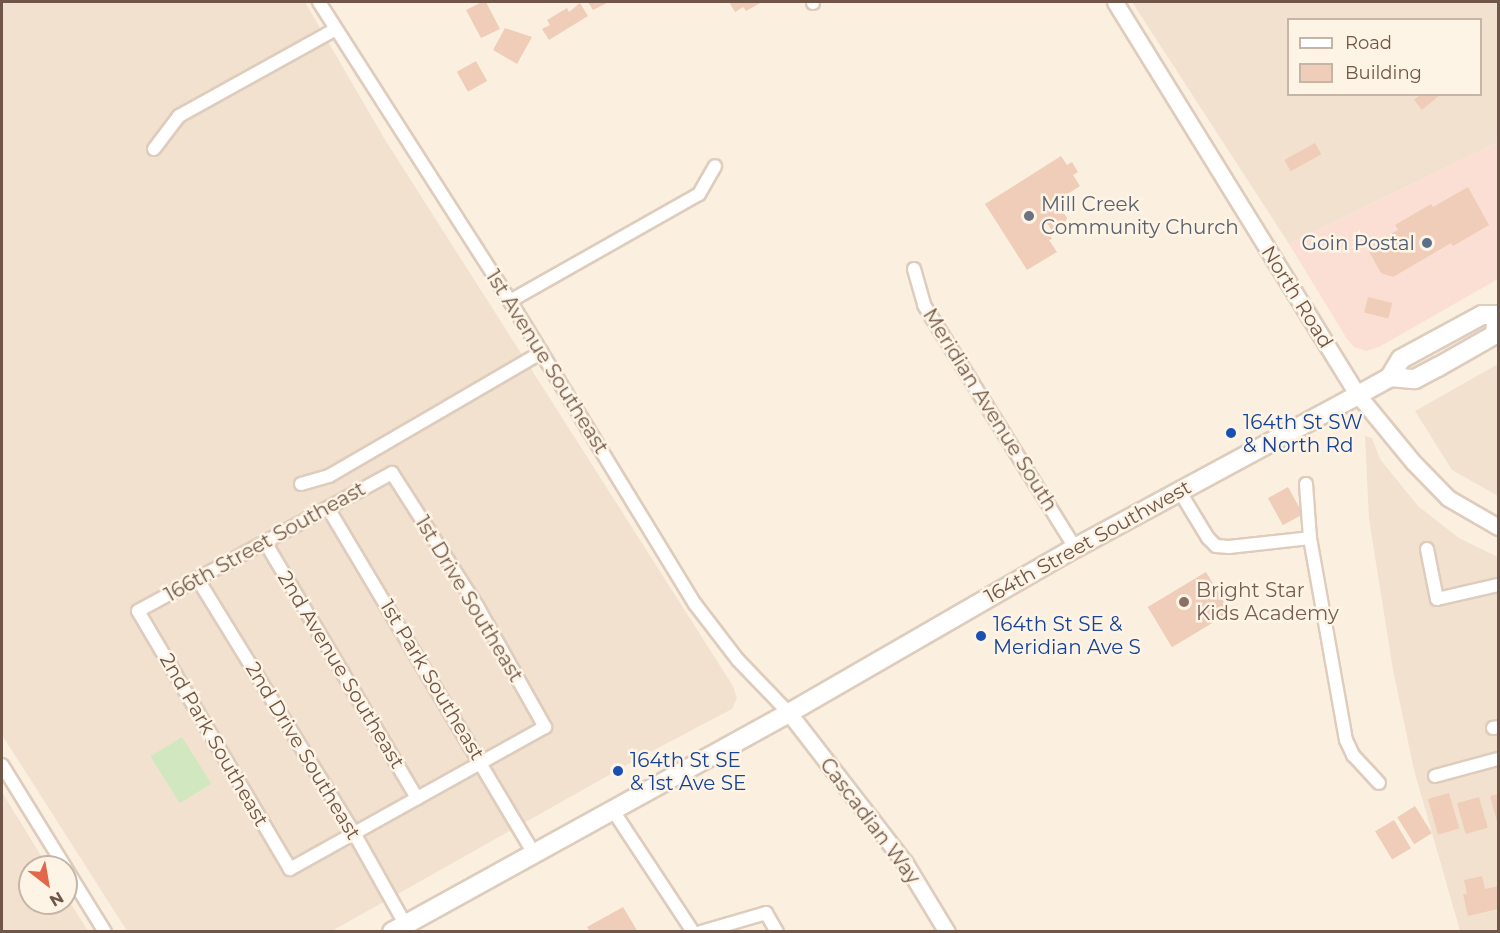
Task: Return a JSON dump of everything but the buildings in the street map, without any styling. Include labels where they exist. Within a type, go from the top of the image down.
[{"type":"main road","name":"164th Street Southwest","points":[[399,928],[789,712],[1075,548],[1390,377],[1401,359],[1482,315],[1498,316]]},
{"type":"street","name":"1st Avenue Southeast","points":[[319,2],[542,352],[695,604],[738,660],[789,712]]},
{"type":"street","name":"North Road","points":[[1115,2],[1358,395],[1413,462],[1449,498],[1498,527]]},
{"type":"street","points":[[154,150],[179,116],[336,29]]},
{"type":"street","points":[[510,302],[699,194],[715,166]]},
{"type":"street","name":"Meridian Avenue South","points":[[914,269],[924,305],[1075,548]]},
{"type":"street","points":[[301,484],[329,476],[542,352]]},
{"type":"street","name":"166th Street Southeast","points":[[138,611],[392,473]]},
{"type":"street","name":"1st Drive Southeast","points":[[392,473],[477,606],[544,727],[482,762]]},
{"type":"street","points":[[1306,484],[1310,537],[1346,740],[1353,755],[1379,783]]},
{"type":"street","points":[[1180,492],[1208,538],[1216,546],[1229,547],[1310,537]]},
{"type":"street","name":"1st Park Southeast","points":[[328,508],[482,762],[534,853]]},
{"type":"street","name":"2nd Avenue Southeast","points":[[265,542],[417,798]]},
{"type":"street","points":[[1427,549],[1437,599],[1498,585]]},
{"type":"street","name":"2nd Drive Southeast","points":[[197,578],[354,833],[399,928]]},
{"type":"street","name":"2nd Park Southeast","points":[[138,611],[290,869],[354,833]]},
{"type":"street","name":"Cascadian Way","points":[[789,712],[905,863],[947,932]]},
{"type":"street","points":[[1435,776],[1498,759]]},
{"type":"street","points":[[354,833],[482,762]]},
{"type":"street","points":[[2,765],[57,855]]},
{"type":"street","points":[[612,809],[693,932]]},
{"type":"street","points":[[78,889],[105,932]]},
{"type":"street","points":[[700,932],[766,913],[777,932]]},
{"type":"shaded area","points":[[2,2],[305,2],[384,138],[733,686],[737,698],[732,709],[641,757],[332,931],[127,931],[2,735]]},
{"type":"shaded area","points":[[1132,2],[1498,2],[1498,142],[1289,244]]},
{"type":"shaded area","points":[[1498,142],[1498,279],[1379,347],[1366,351],[1354,347],[1289,244]]},
{"type":"shaded area","points":[[1498,364],[1498,496],[1452,470],[1415,411]]},
{"type":"shaded area","points":[[1365,436],[1372,438],[1380,459],[1418,506],[1459,538],[1498,557],[1498,931],[1460,931],[1414,770],[1393,670],[1369,519]]},
{"type":"shaded area","points":[[2,792],[41,855],[18,855],[18,915],[78,915],[88,931],[2,931]]},
{"type":"green space","points":[[182,737],[211,784],[180,803],[151,757]]},
{"type":"place","name":"Mill Creek Community Church","points":[[1029,216]]},
{"type":"place","name":"Goin Postal","points":[[1427,243]]},
{"type":"place","name":"164th St SW & North Rd","points":[[1231,433]]},
{"type":"place","name":"Bright Star Kids Academy","points":[[1184,602]]},
{"type":"place","name":"164th St SE & Meridian Ave S","points":[[981,636]]},
{"type":"place","name":"164th St SE & 1st Ave SE","points":[[618,771]]}]
